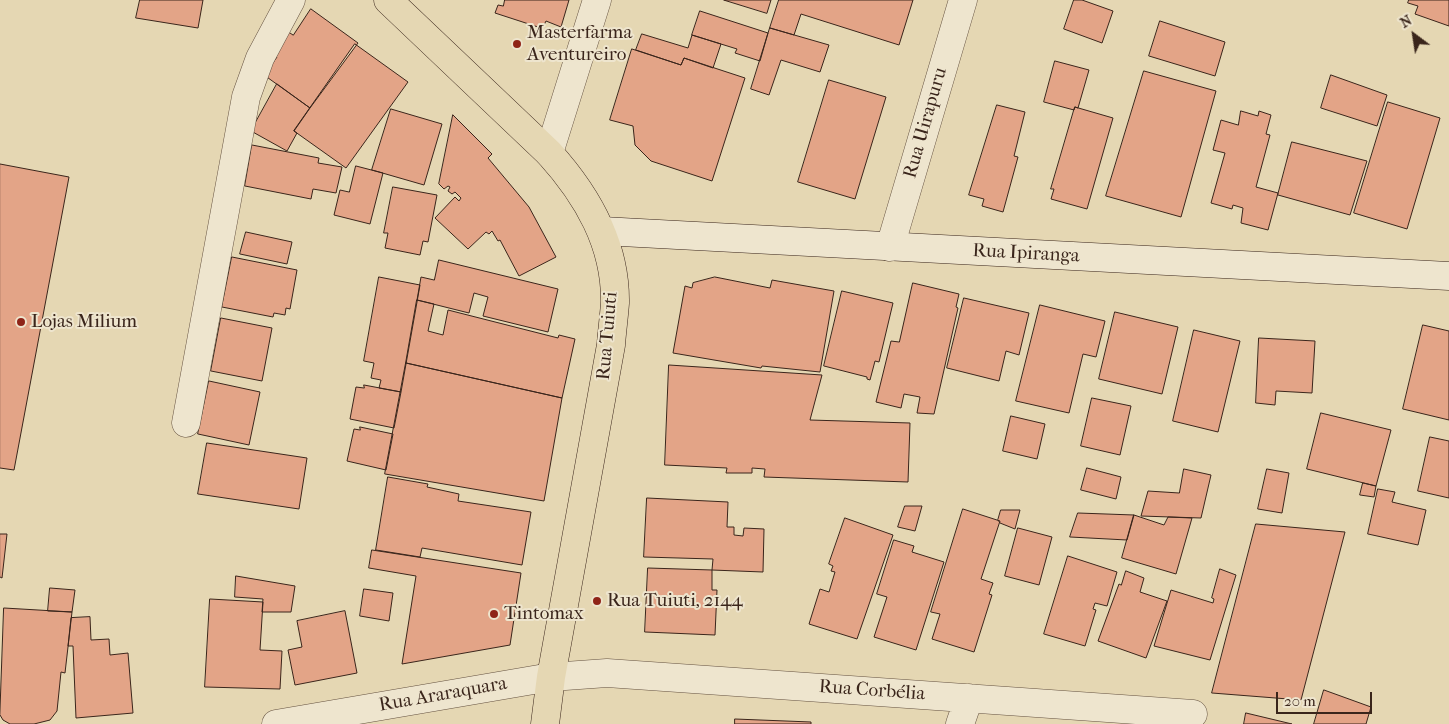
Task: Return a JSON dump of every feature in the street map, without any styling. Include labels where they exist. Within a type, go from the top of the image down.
[{"type":"main road","name":"Rua Tuiuti","points":[[388,0],[549,153],[588,203],[602,231],[615,302],[611,345],[551,677],[546,724]]},
{"type":"street","points":[[186,423],[246,97],[260,58],[291,0]]},
{"type":"street","points":[[549,153],[597,0]]},
{"type":"street","name":"Rua Uirapuru","points":[[890,247],[963,0]]},
{"type":"street","name":"Rua Ipiranga","points":[[602,231],[890,247],[1447,270]]},
{"type":"street","name":"Rua Corbélia","points":[[551,677],[607,674],[1193,714]]},
{"type":"street","name":"Rua Araraquara","points":[[276,724],[551,677]]},
{"type":"street","points":[[960,724],[969,698]]},
{"type":"building","points":[[140,0],[203,0],[198,28],[136,18]]},
{"type":"building","points":[[505,0],[569,0],[561,27],[546,21],[544,25],[540,24],[538,27],[495,13],[498,5],[503,6]]},
{"type":"building","points":[[724,0],[771,0],[767,13]]},
{"type":"building","points":[[779,0],[913,0],[899,45],[801,14],[794,35],[770,28]]},
{"type":"building","points":[[1074,0],[1082,0],[1113,11],[1102,43],[1064,29]]},
{"type":"building","points":[[1409,0],[1449,0],[1449,26],[1415,14],[1418,6],[1408,3]]},
{"type":"building","points":[[311,9],[358,43],[310,108],[264,75],[277,57],[271,52],[287,31],[293,35]]},
{"type":"building","points":[[700,11],[768,33],[760,61],[735,53],[737,49],[692,35]]},
{"type":"building","points":[[1160,21],[1225,42],[1215,76],[1149,56]]},
{"type":"building","points":[[770,28],[829,45],[820,72],[781,60],[769,95],[751,89]]},
{"type":"building","points":[[642,34],[688,48],[692,35],[721,44],[713,68],[684,58],[681,65],[636,50]]},
{"type":"building","points":[[355,44],[408,82],[346,168],[294,131]]},
{"type":"building","points":[[632,49],[681,65],[684,58],[745,78],[712,181],[651,161],[635,145],[633,126],[610,120]]},
{"type":"building","points":[[1055,61],[1089,70],[1078,108],[1075,107],[1074,110],[1044,102]]},
{"type":"building","points":[[1144,71],[1216,91],[1181,217],[1106,196]]},
{"type":"building","points":[[1331,75],[1387,95],[1377,126],[1321,108]]},
{"type":"building","points":[[829,80],[886,97],[855,199],[798,182]]},
{"type":"building","points":[[277,84],[310,108],[294,131],[297,133],[287,151],[251,131]]},
{"type":"building","points":[[1388,102],[1440,118],[1407,229],[1354,213]]},
{"type":"building","points":[[997,105],[1025,112],[1014,156],[1018,157],[1003,212],[982,206],[984,199],[969,195]]},
{"type":"building","points":[[1075,107],[1113,118],[1087,209],[1051,199],[1054,189],[1051,189]]},
{"type":"building","points":[[391,109],[442,124],[424,185],[372,170]]},
{"type":"building","points":[[1241,111],[1258,116],[1259,111],[1271,115],[1266,134],[1270,135],[1256,187],[1278,193],[1268,230],[1241,223],[1243,208],[1233,205],[1232,209],[1211,203],[1225,153],[1213,150],[1221,120],[1238,125]]},
{"type":"building","points":[[453,115],[492,154],[488,158],[529,207],[556,257],[519,276],[500,240],[498,241],[492,231],[489,234],[486,232],[468,249],[435,218],[455,197],[459,201],[461,198],[455,192],[452,194],[448,191],[450,187],[448,186],[444,189],[439,184]]},
{"type":"building","points":[[1292,142],[1367,161],[1350,215],[1278,195]]},
{"type":"building","points":[[252,145],[319,158],[318,163],[342,167],[336,193],[313,189],[311,199],[245,186]]},
{"type":"building","name":"Lojas Milium","points":[[0,164],[69,177],[14,470],[0,468]]},
{"type":"building","points":[[356,166],[383,173],[370,224],[334,215],[340,190],[349,192]]},
{"type":"building","points":[[393,187],[437,195],[428,242],[423,241],[420,255],[385,248],[388,233],[384,233]]},
{"type":"building","points":[[246,232],[292,242],[287,264],[240,254]]},
{"type":"building","points":[[232,257],[297,270],[290,309],[286,308],[285,315],[274,313],[273,317],[222,307]]},
{"type":"building","points":[[439,260],[558,289],[548,332],[483,316],[488,297],[474,293],[469,313],[417,300],[421,277],[434,280]]},
{"type":"building","points":[[379,277],[420,285],[401,392],[379,388],[381,380],[371,378],[374,363],[364,361]]},
{"type":"building","points":[[715,277],[770,288],[772,280],[834,291],[820,372],[762,366],[761,368],[673,353],[685,286],[692,288],[693,283]]},
{"type":"building","points":[[913,283],[959,294],[956,307],[958,308],[934,414],[917,413],[920,397],[904,394],[901,408],[876,402],[891,341],[899,342]]},
{"type":"building","points":[[842,291],[893,303],[879,362],[875,361],[870,380],[867,377],[824,366]]},
{"type":"building","points":[[964,298],[1029,313],[1019,355],[1006,351],[999,381],[947,368]]},
{"type":"building","points":[[417,300],[434,304],[428,331],[443,335],[448,310],[558,338],[559,335],[575,339],[562,398],[406,363]]},
{"type":"building","points":[[1040,305],[1105,321],[1096,357],[1083,354],[1069,413],[1016,401]]},
{"type":"building","points":[[1115,312],[1178,327],[1162,394],[1099,379]]},
{"type":"building","points":[[221,318],[272,328],[262,381],[211,371]]},
{"type":"building","points":[[1423,325],[1449,331],[1449,420],[1403,409]]},
{"type":"building","points":[[1194,330],[1240,341],[1218,432],[1173,421]]},
{"type":"building","points":[[1259,338],[1315,341],[1312,393],[1276,391],[1275,405],[1256,403]]},
{"type":"building","points":[[406,363],[562,398],[544,501],[385,474]]},
{"type":"building","points":[[669,365],[822,375],[810,420],[910,423],[908,482],[764,477],[765,469],[752,468],[752,473],[726,473],[727,468],[665,465]]},
{"type":"building","points":[[209,381],[260,392],[249,445],[198,434]]},
{"type":"building","points":[[364,385],[401,392],[394,428],[350,419],[356,387],[364,388]]},
{"type":"building","points":[[1092,398],[1131,406],[1120,455],[1081,446]]},
{"type":"building","points":[[1321,413],[1391,430],[1376,486],[1307,469]]},
{"type":"building","points":[[1011,416],[1045,424],[1037,459],[1003,451]]},
{"type":"building","points":[[360,427],[393,434],[386,470],[347,461],[354,429],[360,430]]},
{"type":"building","points":[[1430,437],[1449,441],[1449,498],[1418,491]]},
{"type":"building","points":[[207,443],[307,458],[299,509],[198,494]]},
{"type":"building","points":[[1087,468],[1121,477],[1116,499],[1081,490]]},
{"type":"building","points":[[1184,469],[1211,475],[1201,518],[1141,516],[1148,491],[1179,493]]},
{"type":"building","points":[[1267,469],[1289,473],[1282,513],[1258,509]]},
{"type":"building","points":[[388,477],[428,484],[427,487],[459,494],[458,501],[531,512],[522,565],[422,548],[420,557],[376,550]]},
{"type":"building","points":[[1363,483],[1376,486],[1374,497],[1360,495]]},
{"type":"building","points":[[1378,489],[1395,492],[1392,502],[1426,510],[1418,545],[1368,534]]},
{"type":"building","points":[[647,498],[728,502],[727,527],[734,527],[734,535],[743,536],[744,528],[764,529],[763,572],[712,570],[713,559],[644,557]]},
{"type":"building","points":[[905,506],[922,506],[915,531],[898,527]]},
{"type":"building","points":[[963,509],[1000,521],[981,579],[993,583],[989,594],[992,595],[974,652],[932,639],[940,614],[931,612]]},
{"type":"building","points":[[1001,510],[1020,510],[1015,529],[1000,523],[998,520]]},
{"type":"building","points":[[1078,513],[1134,515],[1127,540],[1070,537]]},
{"type":"building","points":[[1134,515],[1164,525],[1168,517],[1192,518],[1176,574],[1122,558]]},
{"type":"building","points":[[845,518],[893,535],[857,639],[809,624],[820,589],[829,592],[835,572],[831,571],[833,566],[829,564]]},
{"type":"building","points":[[1256,524],[1345,532],[1301,700],[1212,693]]},
{"type":"building","points":[[1018,528],[1052,537],[1039,585],[1005,576]]},
{"type":"building","points":[[0,534],[7,534],[2,578],[0,577]]},
{"type":"building","points":[[894,540],[914,546],[912,552],[944,562],[916,650],[874,637],[887,597],[877,594]]},
{"type":"building","points":[[372,550],[521,573],[510,645],[402,664],[416,576],[369,568]]},
{"type":"building","points":[[1068,556],[1117,572],[1107,606],[1095,603],[1093,609],[1096,610],[1085,646],[1044,634]]},
{"type":"building","points":[[648,568],[712,570],[712,590],[717,590],[715,635],[645,632]]},
{"type":"building","points":[[1220,569],[1236,575],[1210,660],[1154,646],[1171,590],[1213,603],[1214,599],[1212,598]]},
{"type":"building","points":[[1126,571],[1144,578],[1140,592],[1167,601],[1146,658],[1098,641],[1119,584],[1121,585]]},
{"type":"building","points":[[236,576],[295,586],[291,612],[262,612],[263,599],[235,597]]},
{"type":"building","points":[[50,588],[75,590],[72,612],[48,611]]},
{"type":"building","points":[[364,589],[393,593],[389,621],[360,616]]},
{"type":"building","points":[[210,599],[263,602],[260,650],[282,651],[280,689],[205,687]]},
{"type":"building","points":[[4,608],[72,612],[65,673],[61,672],[57,711],[50,720],[34,724],[10,724],[3,720],[0,715]]},
{"type":"building","points":[[345,611],[357,673],[295,685],[288,650],[302,647],[297,621]]},
{"type":"building","points":[[90,617],[91,640],[109,639],[110,655],[128,653],[133,713],[76,718],[73,646],[68,646],[71,618]]},
{"type":"building","points":[[1324,690],[1371,707],[1366,724],[1314,724]]},
{"type":"building","points":[[1246,713],[1292,724],[1244,724]]},
{"type":"building","points":[[735,719],[811,722],[811,724],[735,724]]},
{"type":"place","name":"Masterfarma Aventureiro","points":[[517,44]]},
{"type":"place","name":"Lojas Milium","points":[[21,322]]},
{"type":"place","name":"Rua Tuiuti, 2144","points":[[597,601]]},
{"type":"place","name":"Tintomax","points":[[494,614]]}]
